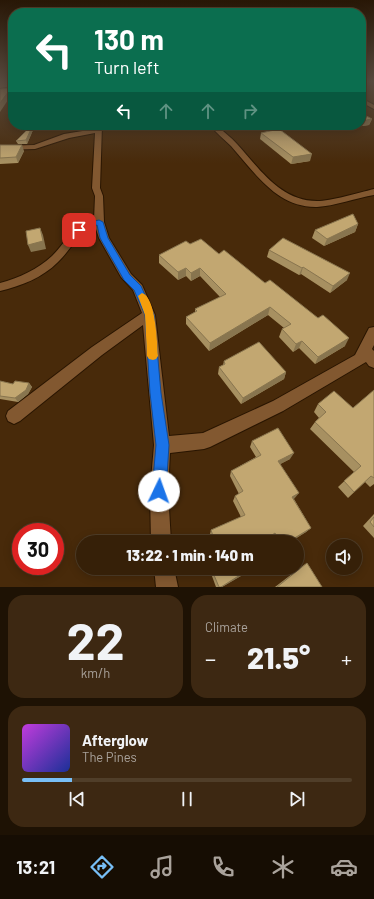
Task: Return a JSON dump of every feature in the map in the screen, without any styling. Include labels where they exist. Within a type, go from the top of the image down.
[{"type":"street","points":[[0,148],[35,147],[67,136],[91,130]]},
{"type":"street","points":[[99,130],[96,188],[99,196],[99,222],[104,238],[127,277],[138,288],[149,315],[162,445],[159,491],[161,535]]},
{"type":"street","points":[[218,130],[233,144],[251,167],[273,188],[293,200],[310,204],[318,204],[374,192]]},
{"type":"street","points":[[0,287],[16,283],[33,276],[56,257],[79,230],[85,226],[99,222]]},
{"type":"street","points":[[14,416],[134,324],[149,315]]},
{"type":"street","points":[[162,445],[204,441],[278,406],[360,359],[370,356],[374,332]]},
{"type":"street","points":[[165,575],[167,587]]},
{"type":"building","points":[[366,116],[372,119],[366,120]]},
{"type":"building","points":[[27,130],[31,130],[26,140],[16,141]]},
{"type":"building","points":[[280,130],[312,154],[293,157],[261,133]]},
{"type":"building","points":[[0,145],[22,145],[16,157],[0,158]]},
{"type":"building","points":[[353,214],[358,224],[327,239],[315,230]]},
{"type":"building","points":[[40,228],[43,241],[28,245],[26,231]]},
{"type":"building","points":[[283,238],[350,273],[333,286],[303,267],[302,268],[269,250]]},
{"type":"building","points":[[201,239],[219,254],[224,250],[265,283],[270,280],[318,318],[323,315],[349,338],[318,357],[302,341],[296,344],[282,329],[291,324],[270,307],[210,343],[186,317],[197,311],[195,309],[226,294],[200,268],[191,273],[186,268],[178,272],[159,255],[186,241],[190,244]]},
{"type":"building","points":[[259,342],[286,372],[243,398],[219,367],[225,364],[224,361]]},
{"type":"building","points":[[0,381],[13,384],[15,381],[29,383],[26,390],[15,398],[0,396]]},
{"type":"building","points":[[374,390],[374,478],[371,476],[354,492],[344,481],[361,466],[315,422],[326,412],[318,404],[334,391],[353,408]]},
{"type":"building","points":[[278,428],[294,453],[278,461],[299,493],[292,497],[311,528],[300,535],[276,535],[275,533],[272,535],[213,535],[211,530],[245,515],[235,496],[243,491],[231,471],[261,455],[252,441]]},
{"type":"building","points":[[374,517],[374,527],[370,522]]},
{"type":"building","points":[[307,563],[322,587],[277,587],[292,575],[304,575],[304,565]]},
{"type":"building","points":[[214,575],[240,575],[221,587],[219,587]]},
{"type":"slow traffic","points":[[142,296],[149,315],[153,356]]},
{"type":"route","points":[[79,230],[85,226],[99,222],[104,238],[127,277],[138,288],[144,299],[149,315],[162,445],[159,491]]}]
